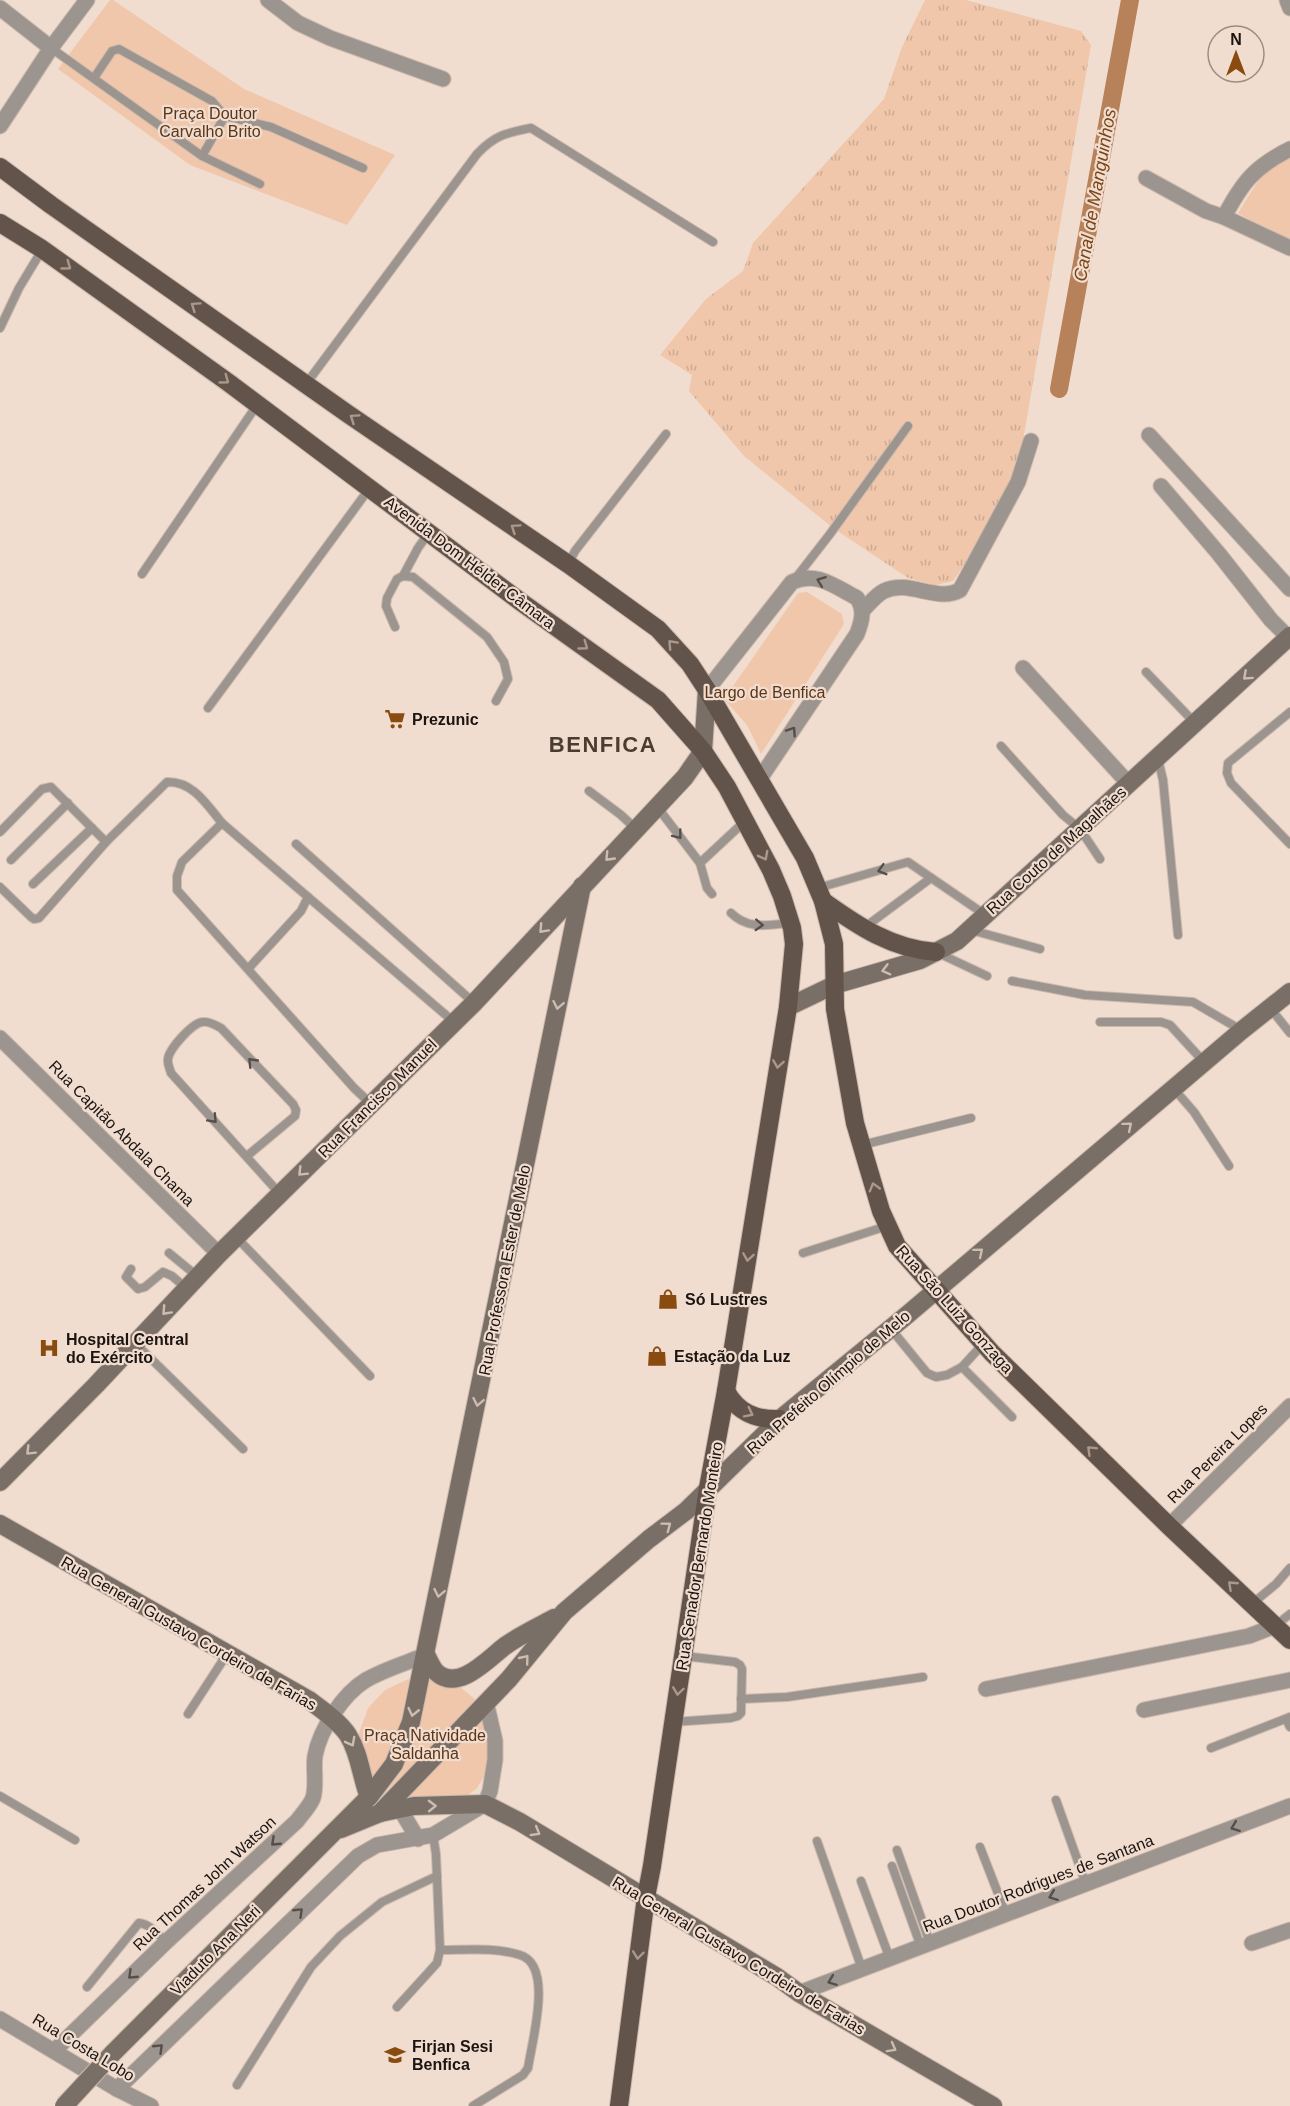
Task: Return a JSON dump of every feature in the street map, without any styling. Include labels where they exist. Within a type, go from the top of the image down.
[{"type":"main road","points":[[0,167],[306,384],[568,564],[657,629],[690,664],[759,780]]},
{"type":"main road","name":"Avenida Dom Hélder Câmara","points":[[0,223],[42,249],[257,404],[520,602],[658,700],[703,751],[727,787],[771,870],[791,923],[794,944],[788,1006]]},
{"type":"main road","name":"Rua São Luiz Gonzaga","points":[[759,780],[805,858],[820,895],[834,944],[834,985],[838,1033],[855,1124],[881,1211],[897,1246],[934,1290],[984,1343],[1169,1526],[1290,1640]]},
{"type":"main road","points":[[820,895],[864,928],[900,945],[915,950],[936,952]]},
{"type":"main road","name":"Rua Senador Bernardo Monteiro","points":[[619,2106],[646,1897],[708,1488],[726,1391],[788,1006]]},
{"type":"main road","points":[[726,1391],[732,1402],[748,1414],[758,1418],[780,1419]]},
{"type":"street","points":[[0,126],[51,48],[87,0]]},
{"type":"street","points":[[268,0],[298,23],[330,38],[443,79]]},
{"type":"street","points":[[1287,0],[1290,8]]},
{"type":"street","points":[[0,8],[51,48]]},
{"type":"street","points":[[1224,217],[1239,189],[1253,173],[1290,149]]},
{"type":"street","points":[[1146,178],[1206,211],[1290,248]]},
{"type":"street","points":[[1149,435],[1290,589]]},
{"type":"street","points":[[759,780],[857,634],[863,610],[883,591],[904,588],[954,594],[960,590],[1018,482],[1030,441]]},
{"type":"street","points":[[1161,486],[1272,620],[1289,637]]},
{"type":"street","points":[[703,751],[707,690],[792,582],[808,576],[819,579],[857,598],[863,610]]},
{"type":"street","name":"Rua Couto de Magalhães","points":[[788,1006],[834,985],[920,960],[957,941],[1289,637]]},
{"type":"street","points":[[1023,669],[1129,784]]},
{"type":"street","name":"Rua Francisco Manuel","points":[[0,1482],[219,1254],[474,1003],[685,777],[703,751]]},
{"type":"street","name":"Rua Professora Ester de Melo","points":[[426,1655],[582,886]]},
{"type":"street","name":"Rua Prefeito Olímpio de Melo","points":[[331,1833],[380,1813],[509,1679],[564,1612],[649,1539],[686,1511],[780,1419],[1241,1030],[1290,992]]},
{"type":"street","name":"Rua Capitão Abdala Chama","points":[[0,1038],[219,1254]]},
{"type":"street","name":"Rua Pereira Lopes","points":[[1169,1526],[1290,1406]]},
{"type":"street","name":"Rua General Gustavo Cordeiro de Farias","points":[[0,1524],[309,1700],[347,1734],[357,1754],[369,1797]]},
{"type":"street","points":[[426,1655],[434,1671],[450,1678],[459,1678],[470,1673],[507,1644],[564,1612]]},
{"type":"street","points":[[986,1689],[1249,1636],[1275,1626]]},
{"type":"street","points":[[330,1717],[364,1681],[385,1670],[426,1655]]},
{"type":"street","points":[[369,1797],[394,1764],[411,1722],[426,1655]]},
{"type":"street","points":[[1144,1710],[1290,1680]]},
{"type":"street","points":[[117,2089],[358,1856],[377,1845],[425,1837],[485,1804],[490,1791],[495,1760],[495,1741],[486,1702]]},
{"type":"street","name":"Rua Thomas John Watson","points":[[55,2050],[166,1942],[297,1821],[313,1798],[315,1756],[330,1717]]},
{"type":"street","name":"Viaduto Ana Neri","points":[[64,2106],[113,2053],[369,1797]]},
{"type":"street","points":[[380,1813],[414,1806],[485,1804]]},
{"type":"street","name":"Rua General Gustavo Cordeiro de Farias","points":[[485,1804],[520,1822],[777,1977],[799,1993],[993,2106]]},
{"type":"street","name":"Rua Doutor Rodrigues de Santana","points":[[799,1993],[1290,1806]]},
{"type":"street","points":[[400,1809],[425,1837]]},
{"type":"street","points":[[1252,1943],[1290,1930]]},
{"type":"street","name":"Rua Costa Lobo","points":[[0,2019],[117,2089],[151,2106]]},
{"type":"lane","points":[[51,48],[202,156],[260,184]]},
{"type":"lane","points":[[94,78],[112,51],[119,49],[212,101],[225,116],[271,127],[363,168]]},
{"type":"lane","points":[[202,156],[225,116]]},
{"type":"lane","points":[[306,384],[477,154],[491,140],[512,132],[531,129],[713,242]]},
{"type":"lane","points":[[0,328],[19,288],[42,249]]},
{"type":"lane","points":[[142,574],[257,404]]},
{"type":"lane","points":[[792,582],[831,534],[833,528],[908,426]]},
{"type":"lane","points":[[568,564],[575,551],[666,434]]},
{"type":"lane","points":[[208,708],[370,487]]},
{"type":"lane","points":[[403,576],[429,533]]},
{"type":"lane","points":[[395,627],[386,606],[387,598],[397,579],[403,576],[413,577],[487,637],[504,662],[508,679],[496,701]]},
{"type":"lane","points":[[1146,672],[1195,723]]},
{"type":"lane","points":[[1290,712],[1228,763],[1227,773],[1231,783],[1290,844]]},
{"type":"lane","points":[[1001,747],[1063,815],[1080,829],[1100,859]]},
{"type":"lane","points":[[1158,757],[1163,780],[1178,935]]},
{"type":"lane","points":[[0,887],[31,917],[39,918],[106,842],[168,782],[179,782],[190,787],[222,823],[454,1022]]},
{"type":"lane","points":[[0,832],[42,789],[51,787],[106,842]]},
{"type":"lane","points":[[589,791],[636,829]]},
{"type":"lane","points":[[11,860],[68,804]]},
{"type":"lane","points":[[657,807],[700,863],[706,888],[712,894]]},
{"type":"lane","points":[[700,863],[745,821]]},
{"type":"lane","points":[[222,823],[182,862],[177,876],[177,890],[354,1088],[371,1104]]},
{"type":"lane","points":[[33,884],[92,828]]},
{"type":"lane","points":[[296,843],[474,1003]]},
{"type":"lane","points":[[820,895],[908,862],[985,915]]},
{"type":"lane","points":[[864,928],[931,878]]},
{"type":"lane","points":[[248,969],[301,911],[308,897]]},
{"type":"lane","points":[[731,913],[739,921],[755,926],[791,923]]},
{"type":"lane","points":[[970,929],[1040,949]]},
{"type":"lane","points":[[936,952],[987,976]]},
{"type":"lane","points":[[1012,981],[1085,995],[1193,1002],[1241,1030]]},
{"type":"lane","points":[[1270,1007],[1290,1033]]},
{"type":"lane","points":[[247,1156],[295,1116],[296,1110],[293,1104],[220,1028],[211,1023],[202,1022],[194,1025],[171,1050],[168,1061],[171,1073],[280,1194]]},
{"type":"lane","points":[[1100,1022],[1161,1022],[1170,1025],[1204,1062]]},
{"type":"lane","points":[[1173,1088],[1194,1112],[1229,1166]]},
{"type":"lane","points":[[862,1145],[971,1118]]},
{"type":"lane","points":[[803,1253],[887,1226]]},
{"type":"lane","points":[[236,1237],[370,1377]]},
{"type":"lane","points":[[169,1253],[192,1283]]},
{"type":"lane","points":[[131,1269],[126,1277],[138,1288],[145,1287],[163,1272],[192,1283]]},
{"type":"lane","points":[[890,1328],[927,1373],[936,1377],[947,1375],[962,1367],[984,1343]]},
{"type":"lane","points":[[135,1343],[243,1449]]},
{"type":"lane","points":[[962,1367],[1012,1417]]},
{"type":"lane","points":[[1252,1604],[1276,1584],[1290,1568]]},
{"type":"lane","points":[[1275,1626],[1290,1614]]},
{"type":"lane","points":[[188,1714],[227,1653]]},
{"type":"lane","points":[[673,1722],[731,1718],[741,1713],[742,1669],[740,1665],[735,1662],[683,1656]]},
{"type":"lane","points":[[741,1699],[787,1697],[923,1677]]},
{"type":"lane","points":[[1211,1748],[1288,1718],[1290,1727]]},
{"type":"lane","points":[[0,1796],[75,1840]]},
{"type":"lane","points":[[1056,1800],[1086,1884]]},
{"type":"lane","points":[[397,2007],[437,1963],[440,1950],[437,1876],[425,1837]]},
{"type":"lane","points":[[817,1841],[862,1969]]},
{"type":"lane","points":[[980,1847],[1006,1914]]},
{"type":"lane","points":[[897,1850],[925,1945]]},
{"type":"lane","points":[[892,1866],[925,1945]]},
{"type":"lane","points":[[237,2085],[311,1967],[340,1936],[382,1902],[437,1876]]},
{"type":"lane","points":[[861,1881],[890,1959]]},
{"type":"lane","points":[[87,1987],[139,1923],[143,1923],[166,1942]]},
{"type":"lane","points":[[440,1950],[489,1950],[521,1955],[531,1961],[538,1974],[540,1988],[528,2068],[524,2074],[473,2106]]},
{"type":"green space","name":"Praça Doutor Carvalho Brito","points":[[110,0],[244,89],[395,155],[347,225],[190,165],[58,69]]},
{"type":"green space","points":[[925,0],[966,0],[1081,31],[1091,45],[1019,464],[1009,499],[953,581],[936,585],[908,578],[833,528],[744,456],[689,391],[692,375],[660,355],[706,299],[743,271],[753,243],[884,99],[902,47]]},
{"type":"green space","points":[[1290,156],[1290,243],[1238,213],[1261,176]]},
{"type":"green space","name":"Largo de Benfica","points":[[807,592],[842,614],[844,624],[761,754],[747,725],[724,699],[798,593]]},
{"type":"green space","name":"Praça Natividade Saldanha","points":[[420,1677],[444,1679],[459,1686],[478,1702],[493,1740],[488,1770],[477,1788],[457,1804],[391,1803],[374,1788],[358,1736],[368,1708],[385,1690],[406,1680]]},
{"type":"waterway","name":"Canal de Manguinhos","points":[[1059,389],[1130,0]]},
{"type":"place","name":"Prezunic","points":[[395,719]]},
{"type":"place","name":"Só Lustres","points":[[668,1299]]},
{"type":"place","name":"Hospital Central do Exército","points":[[49,1348]]},
{"type":"place","name":"Estação da Luz","points":[[657,1356]]},
{"type":"place","name":"Firjan Sesi Benfica","points":[[395,2055]]},
{"type":"district","name":"BENFICA","points":[[603,744]]}]
